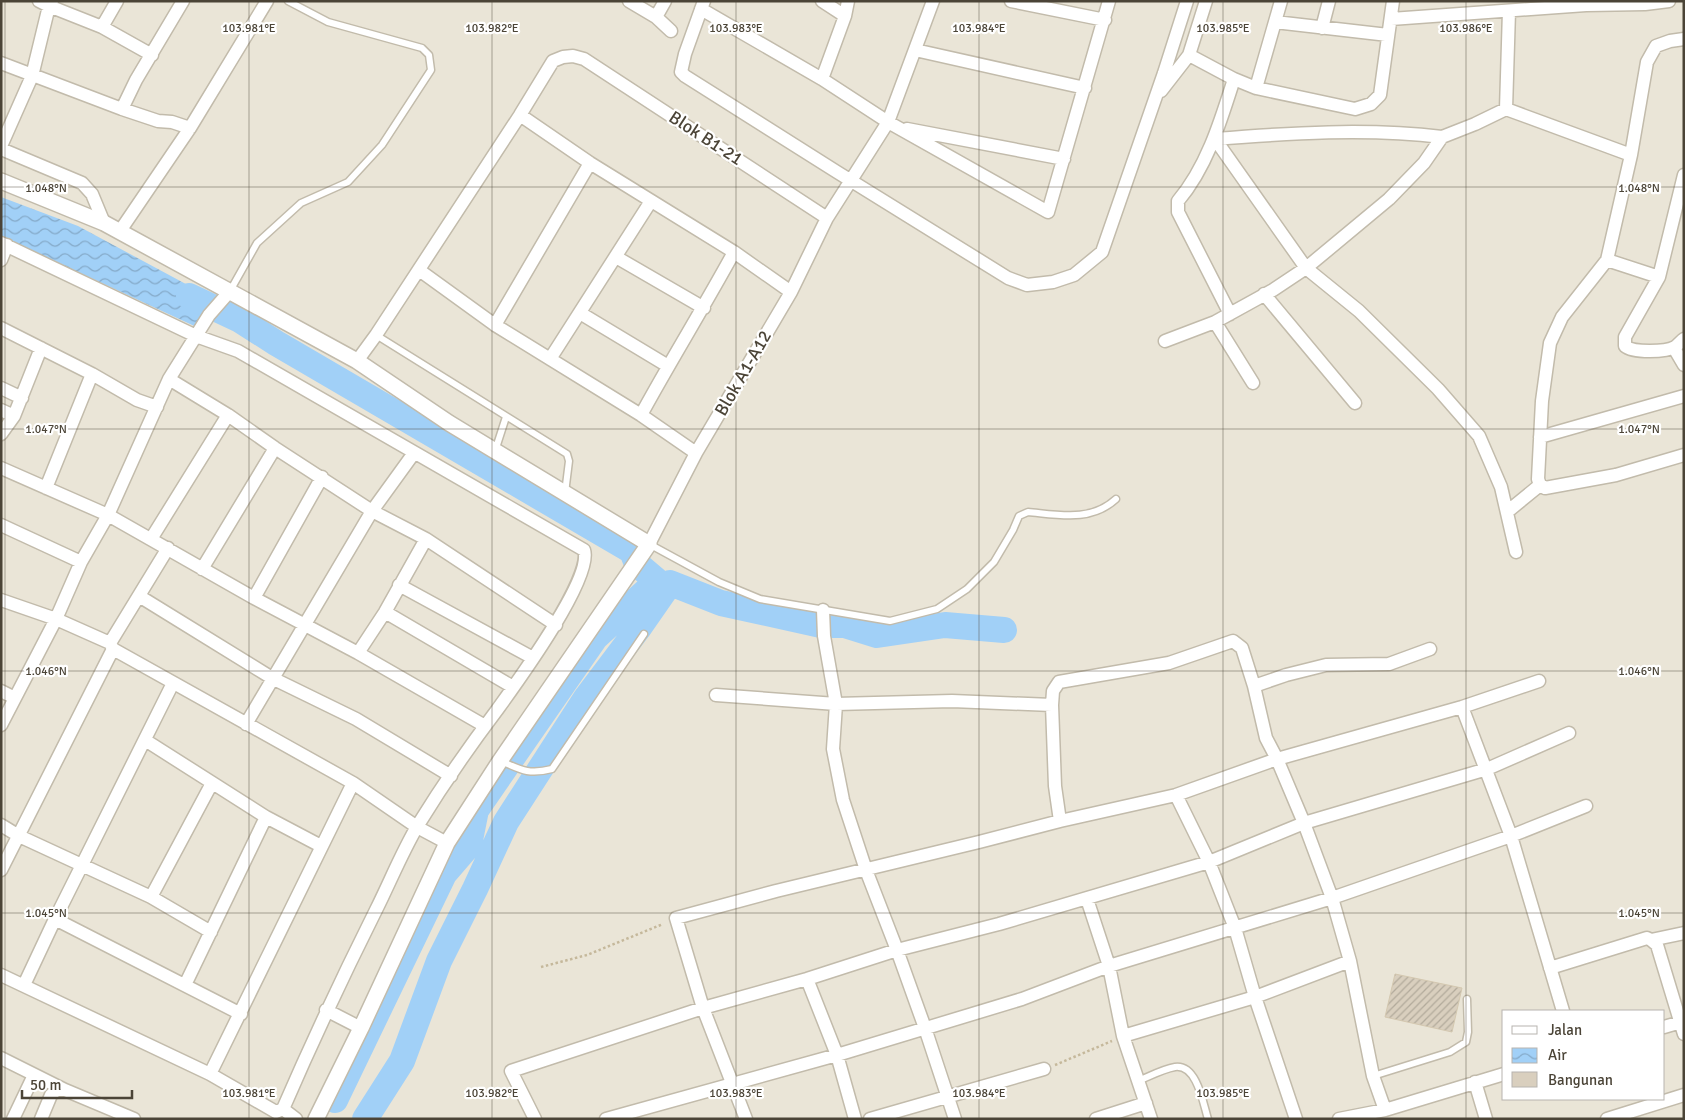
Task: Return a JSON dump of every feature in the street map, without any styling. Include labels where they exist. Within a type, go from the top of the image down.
[{"type":"street","points":[[102,27],[118,1]]},
{"type":"street","points":[[122,109],[136,80],[182,1]]},
{"type":"street","points":[[120,231],[190,128],[267,1]]},
{"type":"street","points":[[629,1],[656,17],[671,31]]},
{"type":"street","points":[[656,17],[665,1]]},
{"type":"street","points":[[822,1],[845,16]]},
{"type":"street","points":[[822,79],[845,16],[848,1]]},
{"type":"street","name":"Blok A1-A12","points":[[649,544],[696,453],[790,292],[827,218],[851,181],[893,124],[933,1]]},
{"type":"street","points":[[1011,1],[1105,20]]},
{"type":"street","points":[[1109,1],[1048,212],[893,124],[703,5],[685,54],[681,72],[851,181],[1008,278],[1028,285],[1053,282],[1074,274],[1102,252],[1187,1]]},
{"type":"street","points":[[1155,99],[1189,55],[1206,1]]},
{"type":"street","points":[[1256,88],[1281,1]]},
{"type":"street","points":[[1322,28],[1329,1]]},
{"type":"street","points":[[1189,55],[1234,79],[1256,88],[1355,109],[1365,107],[1380,95],[1393,1]]},
{"type":"street","points":[[1391,19],[1585,3],[1669,1]]},
{"type":"street","points":[[104,223],[92,194],[82,183],[1,148],[32,76],[46,3],[102,27],[152,55]]},
{"type":"street","points":[[1506,109],[1509,10]]},
{"type":"street","points":[[1275,22],[1388,35]]},
{"type":"street","points":[[1684,39],[1670,40],[1656,46],[1647,62],[1631,155],[1607,260],[1562,317],[1550,343],[1545,373],[1538,479],[1540,485],[1545,488],[1616,475],[1684,455]]},
{"type":"street","points":[[916,50],[1085,88]]},
{"type":"street","name":"Blok B1-21","points":[[520,115],[553,61],[573,56],[584,59],[827,218]]},
{"type":"street","points":[[1,64],[122,109],[158,121],[172,122],[190,128]]},
{"type":"street","points":[[1230,314],[1178,212],[1178,201],[1186,192],[1215,138],[1234,79]]},
{"type":"street","points":[[1215,138],[1295,133],[1406,133],[1442,137],[1506,109],[1631,155]]},
{"type":"street","points":[[357,361],[376,336],[520,115],[590,163],[734,252],[790,292]]},
{"type":"street","points":[[893,124],[1064,159]]},
{"type":"street","points":[[1165,341],[1215,322],[1306,268],[1389,199],[1424,164],[1442,137]]},
{"type":"street","points":[[1215,138],[1306,268],[1359,311],[1438,389],[1480,436],[1501,487],[1516,552]]},
{"type":"street","points":[[495,325],[590,163]]},
{"type":"street","points":[[1684,175],[1659,277],[1625,337],[1625,346],[1630,350],[1641,352],[1674,348],[1684,339]]},
{"type":"street","points":[[1,181],[120,231],[228,295],[357,361],[449,423],[649,544],[500,760],[442,840],[356,1026],[316,1119]]},
{"type":"street","points":[[550,359],[652,201]]},
{"type":"street","points":[[1,260],[4,244],[196,336],[238,351],[584,550],[586,561],[584,569],[556,625],[451,776],[419,828],[329,1011],[275,1113]]},
{"type":"street","points":[[641,415],[668,366],[704,308],[734,252]]},
{"type":"street","points":[[616,257],[704,308]]},
{"type":"street","points":[[1607,260],[1659,277]]},
{"type":"street","points":[[419,270],[495,325],[641,415],[696,453]]},
{"type":"street","points":[[1264,294],[1355,403]]},
{"type":"street","points":[[1,725],[56,619],[81,562],[108,515],[169,379],[209,315],[228,295]]},
{"type":"street","points":[[580,313],[668,366]]},
{"type":"street","points":[[1215,322],[1252,383]]},
{"type":"street","points":[[1,328],[92,374],[137,400],[157,407]]},
{"type":"street","points":[[1,434],[14,416],[41,348]]},
{"type":"street","points":[[1674,348],[1684,365]]},
{"type":"street","points":[[46,488],[92,374]]},
{"type":"street","points":[[169,379],[228,415],[372,511],[426,539],[556,625]]},
{"type":"street","points":[[1,388],[22,398]]},
{"type":"street","points":[[1540,437],[1684,396]]},
{"type":"street","points":[[1,410],[14,416]]},
{"type":"street","points":[[151,539],[228,415]]},
{"type":"street","points":[[202,569],[276,448]]},
{"type":"street","points":[[246,724],[372,511],[414,453]]},
{"type":"street","points":[[1,468],[108,515],[254,598],[358,653],[485,726]]},
{"type":"street","points":[[254,598],[322,477]]},
{"type":"street","points":[[1507,512],[1540,485]]},
{"type":"street","points":[[1,525],[81,562]]},
{"type":"street","points":[[358,653],[385,612],[426,539]]},
{"type":"street","points":[[1,870],[111,646],[168,548]]},
{"type":"street","points":[[400,585],[533,658]]},
{"type":"street","points":[[139,596],[272,678],[356,719],[451,776]]},
{"type":"street","points":[[1,600],[56,619],[111,646],[173,683],[353,783],[419,828],[442,840]]},
{"type":"street","points":[[385,612],[513,687]]},
{"type":"street","points":[[823,615],[824,636],[836,704],[833,749],[843,800],[866,870],[898,950],[926,1028],[955,1119]]},
{"type":"street","points":[[1060,821],[1055,786],[1052,705],[1053,691],[1059,682],[1169,663],[1233,641],[1242,648],[1254,686],[1266,738],[1277,759],[1304,824],[1332,898],[1350,961],[1373,1076],[1385,1110]]},
{"type":"street","points":[[1254,686],[1286,675],[1326,665],[1389,664],[1430,650]]},
{"type":"street","points":[[746,1119],[703,1008],[676,918],[776,891],[1060,821],[1176,795],[1277,759],[1462,707],[1539,681]]},
{"type":"street","points":[[24,985],[173,683]]},
{"type":"street","points":[[1,691],[15,698]]},
{"type":"street","points":[[716,695],[836,704],[952,701],[1052,705]]},
{"type":"street","points":[[1462,707],[1511,836],[1563,1010]]},
{"type":"street","points":[[534,1119],[511,1071],[703,1008],[807,979],[898,950],[1087,899],[1209,862],[1304,824],[1487,769],[1569,733]]},
{"type":"street","points":[[145,740],[266,817],[321,846]]},
{"type":"street","points":[[151,897],[212,783]]},
{"type":"street","points":[[210,1074],[353,783]]},
{"type":"street","points":[[1176,795],[1209,862],[1235,928],[1255,997],[1296,1119]]},
{"type":"street","points":[[606,1119],[837,1055],[1022,999],[1109,966],[1332,898],[1511,836],[1586,806]]},
{"type":"street","points":[[185,985],[266,817]]},
{"type":"street","points":[[1,825],[19,836],[151,897],[211,932]]},
{"type":"street","points":[[1087,899],[1109,966],[1123,1036],[1151,1119]]},
{"type":"street","points":[[55,919],[241,1014]]},
{"type":"street","points":[[1550,968],[1647,938],[1651,940],[1684,933]]},
{"type":"street","points":[[1651,940],[1656,945],[1682,1028],[1665,1028]]},
{"type":"street","points":[[1123,1036],[1255,997],[1350,961]]},
{"type":"street","points":[[1,975],[210,1074],[275,1113],[296,1119]]},
{"type":"street","points":[[807,979],[837,1055],[855,1119]]},
{"type":"street","points":[[329,1011],[356,1026]]},
{"type":"street","points":[[1,1058],[65,1090],[134,1119]]},
{"type":"street","points":[[870,1119],[1044,1069]]},
{"type":"street","points":[[14,1119],[34,1075]]},
{"type":"street","points":[[1339,1119],[1385,1110],[1502,1075]]},
{"type":"street","points":[[1475,1082],[1486,1119]]},
{"type":"street","points":[[41,1119],[51,1095],[57,1090],[65,1090]]},
{"type":"street","points":[[1607,1119],[1684,1095]]},
{"type":"street","points":[[1096,1119],[1146,1103]]},
{"type":"lane","points":[[228,295],[257,243],[301,203],[348,182],[376,152],[431,70],[429,55],[422,48],[328,22],[288,1]]},
{"type":"lane","points":[[376,336],[567,454],[569,461],[565,494]]},
{"type":"lane","points":[[495,451],[506,418]]},
{"type":"lane","points":[[649,544],[719,582],[760,599],[823,615],[890,621],[937,609],[967,588],[994,562],[1022,513],[1075,516],[1094,513],[1109,505],[1116,498]]},
{"type":"lane","points":[[500,760],[526,772],[552,769],[644,634]]},
{"type":"lane","points":[[1373,1076],[1450,1052],[1466,1042],[1468,1032],[1467,999]]},
{"type":"lane","points":[[1138,1081],[1171,1068],[1185,1068],[1194,1076],[1208,1119]]},
{"type":"path","points":[[541,967],[587,955],[676,918]]},
{"type":"path","points":[[1044,1069],[1123,1036]]},
{"type":"shaded area","points":[[1,1],[1684,1],[1684,1119],[1,1119]]},
{"type":"water","points":[[1,197],[78,226],[223,304],[205,331],[20,245],[1,238]]},
{"type":"building","points":[[1395,974],[1462,988],[1452,1032],[1385,1017]]},
{"type":"waterway","points":[[189,296],[240,320],[276,343],[632,551],[637,564],[657,581],[595,638],[476,810],[469,845],[444,874],[335,1100]]},
{"type":"waterway","points":[[365,1119],[402,1061],[439,961],[506,822],[586,698],[670,583],[721,603],[821,625],[845,625],[877,635],[945,625],[1004,630]]}]
